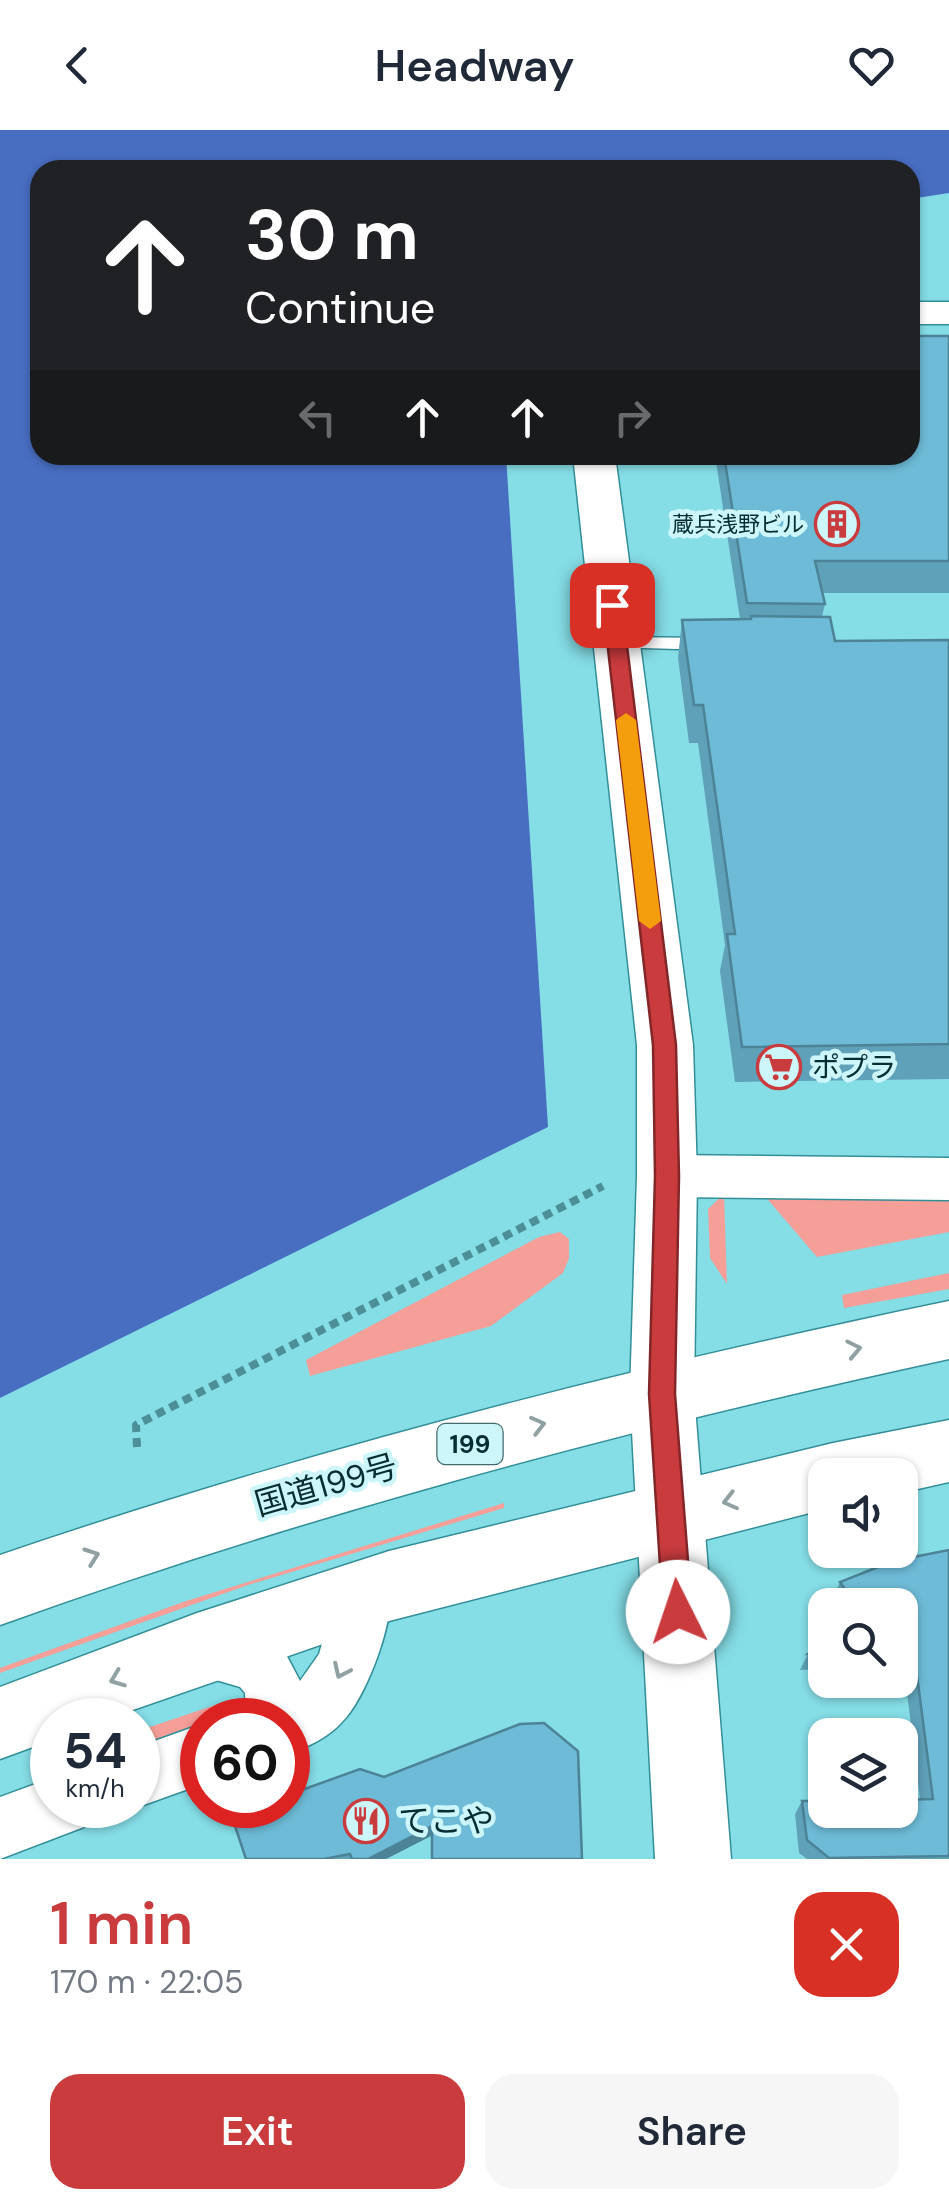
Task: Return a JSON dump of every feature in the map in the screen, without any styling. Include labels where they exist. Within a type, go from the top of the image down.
[{"type":"main road","points":[[920,312],[949,313]]},
{"type":"main road","points":[[595,465],[665,1045],[667,1176],[662,1394],[694,1859]]},
{"type":"main road","name":"国道199号","points":[[0,1590],[104,1552],[309,1488],[662,1394],[949,1330]]},
{"type":"main road","points":[[915,1458],[949,1451]]},
{"type":"main road","points":[[0,1723],[197,1649],[362,1595],[808,1481]]},
{"type":"street","points":[[667,1176],[949,1180]]},
{"type":"street","points":[[310,1715],[331,1692],[348,1654],[362,1595]]},
{"type":"street","points":[[197,1649],[236,1651],[263,1665],[274,1698]]},
{"type":"street","points":[[0,1828],[30,1817]]},
{"type":"lane","points":[[616,643],[732,645]]},
{"type":"path","points":[[137,1447],[136,1425],[602,1186]]},
{"type":"shaded area","points":[[724,1194],[727,1284],[710,1258],[708,1209]]},
{"type":"shaded area","points":[[763,1194],[949,1196],[949,1232],[817,1257]]},
{"type":"shaded area","points":[[560,1232],[569,1239],[569,1258],[563,1273],[491,1326],[310,1376],[306,1360],[539,1237]]},
{"type":"shaded area","points":[[949,1273],[949,1289],[844,1308],[842,1295]]},
{"type":"shaded area","points":[[504,1503],[504,1508],[248,1585],[0,1673],[0,1668],[186,1601]]},
{"type":"shaded area","points":[[180,1717],[180,1733],[160,1739],[160,1724]]},
{"type":"water","points":[[0,130],[949,130],[949,193],[920,197],[920,160],[30,160],[30,465],[507,465],[548,1127],[0,1398]]},
{"type":"building","name":"蔵兵浅野ビル","points":[[920,336],[949,336],[949,561],[815,561],[825,604],[747,603],[726,465],[920,465]]},
{"type":"building","points":[[830,617],[835,641],[949,640],[949,1044],[742,1047],[727,934],[735,934],[703,705],[694,705],[682,620]]},
{"type":"building","points":[[949,1550],[949,1856],[829,1858],[807,1840],[802,1801],[808,1801],[808,1828],[918,1828],[918,1799],[933,1799],[918,1683],[918,1588],[844,1588],[840,1582],[875,1568],[918,1568],[918,1556]]},
{"type":"building","points":[[544,1723],[578,1751],[582,1859],[432,1859],[432,1826],[368,1859],[352,1859],[350,1854],[324,1859],[246,1859],[236,1828],[310,1828],[310,1787],[360,1769],[384,1777],[520,1724]]},
{"type":"slow traffic","points":[[626,720],[650,921]]},
{"type":"place","name":"蔵兵浅野ビル","points":[[837,524]]},
{"type":"place","name":"ポプラ","points":[[779,1067]]},
{"type":"place","name":"てこや","points":[[366,1821]]},
{"type":"route","points":[[612,605],[665,1045],[667,1176],[662,1394],[678,1612]]}]
